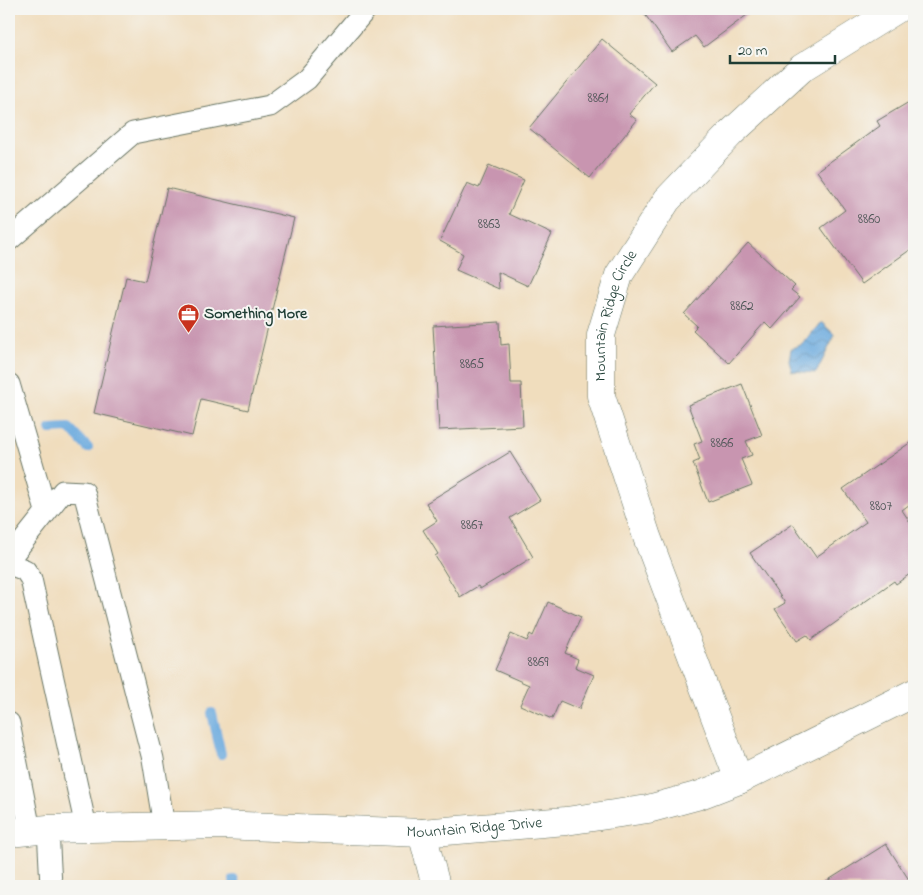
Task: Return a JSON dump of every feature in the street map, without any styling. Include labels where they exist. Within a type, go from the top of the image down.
[{"type":"street","name":"Mountain Ridge Circle","points":[[739,780],[646,537],[601,396],[601,335],[619,275],[667,200],[731,133],[802,68],[897,9]]},
{"type":"street","name":"Mountain Ridge Drive","points":[[29,831],[86,827],[220,825],[422,834],[566,821],[648,809],[700,795],[739,780],[914,693]]},
{"type":"street","points":[[422,834],[436,886]]},
{"type":"lane","points":[[9,240],[133,133],[270,106],[307,79],[366,9]]},
{"type":"lane","points":[[9,384],[46,511]]},
{"type":"lane","points":[[9,559],[63,491],[84,492],[153,759],[164,826]]},
{"type":"lane","points":[[9,564],[25,570],[30,579],[86,827]]},
{"type":"lane","points":[[9,723],[29,831],[51,886]]},
{"type":"water","points":[[821,322],[835,335],[816,373],[792,371],[789,360],[791,349],[803,344]]},
{"type":"building","points":[[641,9],[755,9],[704,47],[695,36],[672,52]]},
{"type":"building","points":[[602,39],[655,83],[629,114],[637,120],[590,178],[529,128]]},
{"type":"building","points":[[914,99],[914,247],[862,284],[821,228],[845,210],[817,171],[880,126],[877,121]]},
{"type":"building","points":[[489,165],[524,180],[509,214],[552,234],[528,286],[498,272],[499,289],[456,270],[463,254],[440,241],[467,183],[479,188]]},
{"type":"building","points":[[167,188],[294,218],[248,410],[201,399],[192,436],[94,413],[126,277],[145,281]]},
{"type":"building","points":[[748,243],[795,286],[791,290],[800,297],[772,329],[765,322],[729,363],[693,330],[697,326],[684,314]]},
{"type":"building","points":[[500,322],[501,345],[509,344],[511,383],[521,383],[523,426],[439,430],[433,326]]},
{"type":"building","points":[[742,384],[762,435],[746,441],[752,455],[741,459],[752,485],[708,502],[693,463],[700,460],[694,444],[702,441],[688,405]]},
{"type":"building","points":[[914,440],[914,501],[902,510],[914,528],[914,571],[896,584],[894,581],[811,640],[807,635],[797,641],[775,609],[785,603],[750,553],[793,524],[816,557],[866,522],[843,489]]},
{"type":"building","points":[[510,452],[540,500],[510,518],[533,557],[480,589],[478,586],[460,597],[435,556],[438,554],[423,530],[437,521],[426,503]]},
{"type":"building","points":[[548,602],[581,617],[565,653],[578,659],[575,667],[594,675],[579,709],[560,701],[552,719],[520,705],[529,685],[495,670],[511,634],[527,641],[530,634],[533,636]]},
{"type":"building","points":[[886,844],[913,886],[819,886]]},
{"type":"waterway","points":[[51,429],[69,428],[88,448]]},
{"type":"waterway","points":[[212,713],[221,754]]},
{"type":"waterway","points":[[234,880],[235,886]]},
{"type":"place","name":"Something More","points":[[188,333]]}]
